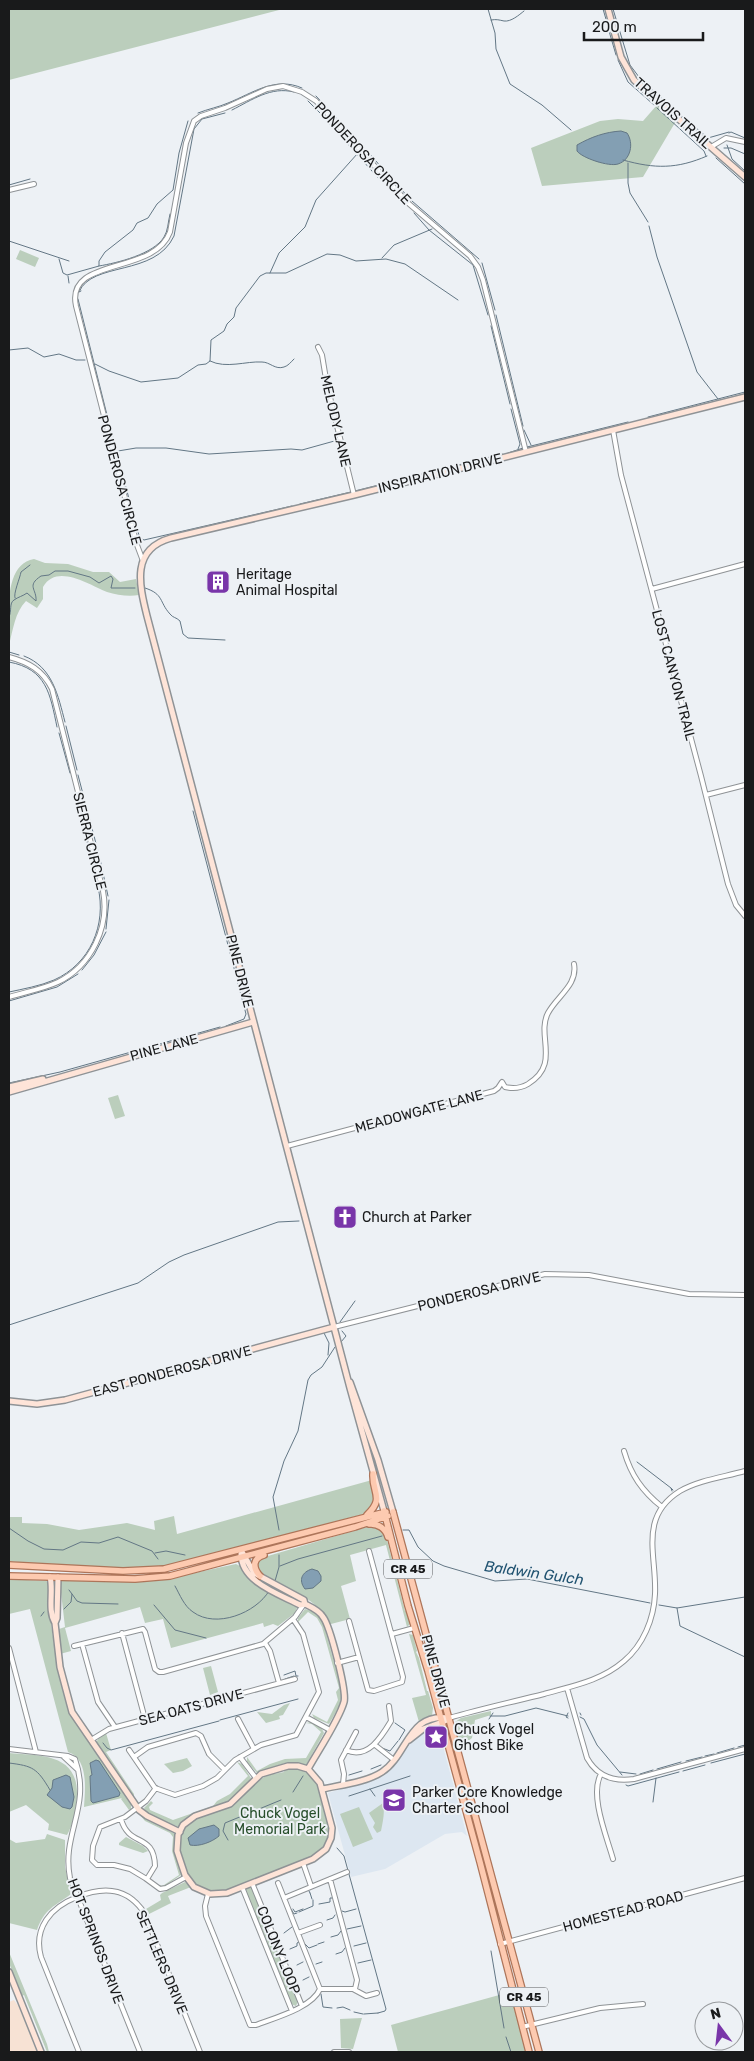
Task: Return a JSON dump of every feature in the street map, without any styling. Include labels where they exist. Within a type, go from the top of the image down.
[{"type":"main road","name":"TRAVOIS TRAIL","points":[[608,9],[621,57],[630,74],[641,87],[745,177]]},
{"type":"main road","name":"INSPIRATION DRIVE","points":[[143,561],[151,547],[166,539],[745,397]]},
{"type":"main road","name":"PINE DRIVE","points":[[143,561],[140,578],[143,600],[334,1328],[385,1514],[397,1566],[441,1720],[529,2052]]},
{"type":"main road","name":"PINE LANE","points":[[9,1092],[253,1022]]},
{"type":"main road","name":"PINE LANE","points":[[9,1087],[75,1072]]},
{"type":"main road","name":"EAST PONDEROSA DRIVE","points":[[9,1402],[37,1404],[65,1400],[334,1328]]},
{"type":"main road","name":"PINE DRIVE","points":[[349,1379],[378,1460],[393,1512],[539,2052]]},
{"type":"main road","points":[[367,1516],[378,1499],[373,1474]]},
{"type":"main road","points":[[9,1565],[147,1571],[177,1567],[367,1516],[393,1512]]},
{"type":"main road","points":[[355,1527],[385,1514]]},
{"type":"main road","points":[[9,1576],[153,1578],[178,1575],[355,1527],[373,1524],[384,1530],[397,1566]]},
{"type":"main road","points":[[260,1576],[254,1567],[257,1559],[282,1550],[286,1546]]},
{"type":"main road","points":[[241,1550],[248,1574],[300,1605],[305,1604]]},
{"type":"main road","points":[[243,1557],[252,1571],[304,1600],[305,1604],[318,1611],[324,1618],[338,1663],[345,1698],[341,1710],[308,1769]]},
{"type":"main road","points":[[50,1577],[52,1586],[52,1617],[55,1623],[60,1667],[70,1706],[137,1808],[146,1816],[180,1832]]},
{"type":"main road","points":[[55,1623],[57,1618],[58,1577]]},
{"type":"main road","points":[[323,1790],[379,1774],[394,1760],[419,1724],[449,1718]]},
{"type":"main road","points":[[286,1766],[298,1766],[308,1769],[317,1777],[323,1790],[332,1825],[331,1839],[321,1854],[222,1894],[208,1894],[196,1888],[186,1877],[177,1848],[180,1832],[184,1824],[194,1817],[231,1803],[256,1778],[270,1770],[286,1766]]},
{"type":"main road","points":[[9,1972],[41,2052]]},
{"type":"street","name":"PONDEROSA CIRCLE","points":[[143,561],[137,545],[76,306],[75,291],[80,282],[89,275],[146,257],[163,246],[170,232],[186,144],[194,121],[201,116],[225,108],[272,87],[283,86],[295,89],[318,103],[408,203],[469,255],[476,264],[484,280],[526,452]]},
{"type":"street","points":[[711,147],[724,138],[733,138],[745,142]]},
{"type":"street","points":[[9,190],[34,184]]},
{"type":"street","name":"MELODY LANE","points":[[318,347],[322,354],[328,389],[354,494]]},
{"type":"street","name":"LOST CANYON TRAIL","points":[[613,430],[621,475],[730,892],[736,905],[745,916]]},
{"type":"street","points":[[652,589],[745,564]]},
{"type":"street","name":"SIERRA CIRCLE","points":[[9,657],[26,662],[37,669],[47,679],[52,689],[105,903],[104,920],[98,938],[89,955],[78,968],[54,984],[9,996]]},
{"type":"street","points":[[706,795],[745,785]]},
{"type":"street","name":"MEADOWGATE LANE","points":[[287,1146],[494,1091],[502,1082],[505,1087],[509,1088],[522,1087],[530,1083],[539,1074],[545,1062],[548,1013],[574,978],[574,964]]},
{"type":"street","name":"PONDEROSA DRIVE","points":[[334,1328],[545,1274],[589,1275],[689,1294],[745,1295]]},
{"type":"street","points":[[624,1451],[630,1470],[638,1484],[645,1493],[662,1507]]},
{"type":"street","points":[[449,1718],[591,1681],[614,1669],[632,1653],[646,1632],[652,1615],[655,1592],[652,1534],[662,1507],[674,1495],[687,1487],[745,1471]]},
{"type":"street","points":[[350,1621],[369,1690],[374,1691],[401,1683],[403,1678],[369,1552]]},
{"type":"street","points":[[74,1646],[144,1629],[155,1668],[160,1672],[265,1643],[293,1619],[305,1604]]},
{"type":"street","points":[[129,1750],[156,1788],[175,1796],[204,1786],[219,1777],[240,1757],[254,1749],[264,1744],[295,1735],[319,1692],[304,1635],[293,1619]]},
{"type":"street","points":[[392,1634],[414,1628]]},
{"type":"street","points":[[122,1634],[145,1719]]},
{"type":"street","points":[[265,1643],[279,1683]]},
{"type":"street","points":[[82,1644],[98,1702],[115,1727]]},
{"type":"street","points":[[9,1648],[36,1752]]},
{"type":"street","points":[[338,1663],[359,1658]]},
{"type":"street","name":"SEA OATS DRIVE","points":[[91,1740],[106,1730],[115,1727],[295,1679]]},
{"type":"street","points":[[567,1688],[585,1754],[601,1774],[616,1779],[634,1779],[745,1749]]},
{"type":"street","points":[[346,1750],[355,1753],[371,1748],[374,1745],[391,1721],[389,1706]]},
{"type":"street","points":[[306,1717],[330,1730]]},
{"type":"street","points":[[238,1718],[254,1749]]},
{"type":"street","points":[[343,1784],[344,1774],[341,1761],[356,1732]]},
{"type":"street","points":[[134,1757],[148,1747],[196,1733],[200,1735],[210,1755],[225,1770]]},
{"type":"street","points":[[374,1745],[394,1760]]},
{"type":"street","points":[[9,1749],[74,1758],[77,1769]]},
{"type":"street","points":[[62,1756],[77,1769]]},
{"type":"street","points":[[240,1757],[256,1778]]},
{"type":"street","name":"HOT SPRINGS DRIVE","points":[[77,1769],[81,1782],[81,1801],[70,1843],[68,1862],[70,1878],[140,2052]]},
{"type":"street","points":[[344,1774],[350,1782]]},
{"type":"street","points":[[601,1774],[598,1780],[596,1796],[613,1859]]},
{"type":"street","points":[[156,1788],[137,1808],[121,1819],[104,1824],[99,1828],[93,1846],[92,1861],[97,1865],[126,1868],[162,1889],[186,1877]]},
{"type":"street","points":[[121,1819],[127,1833],[146,1843],[152,1849],[155,1866],[147,1879]]},
{"type":"street","points":[[302,1863],[311,1886]]},
{"type":"street","points":[[284,1898],[347,1872]]},
{"type":"street","name":"HOMESTEAD ROAD","points":[[500,1944],[745,1878]]},
{"type":"street","points":[[330,1879],[357,1979],[355,1989]]},
{"type":"street","name":"COLONY LOOP","points":[[208,1894],[205,1906],[206,1916],[250,2027],[302,2006],[252,1883]]},
{"type":"street","points":[[278,1883],[320,1989]]},
{"type":"street","name":"COLONY LOOP","points":[[242,1887],[292,2011]]},
{"type":"street","name":"SETTLERS DRIVE","points":[[79,2052],[43,1961],[39,1946],[41,1931],[48,1916],[59,1905],[95,1891],[113,1890],[127,1896],[140,1907],[146,1917],[200,2052]]},
{"type":"street","points":[[298,1933],[320,1924]]},
{"type":"street","points":[[320,1989],[355,1989],[364,1995],[377,1993]]},
{"type":"street","points":[[302,2006],[318,1993],[320,1989]]},
{"type":"street","points":[[522,2027],[599,2008],[644,2004]]},
{"type":"street","points":[[334,2052],[349,2052]]},
{"type":"shaded area","name":"Parker Core Knowledge Charter School","points":[[431,1729],[437,1730],[440,1735],[467,1836],[462,1832],[445,1834],[385,1869],[351,1877],[328,1793],[384,1776],[411,1743],[422,1733]]},
{"type":"shaded area","points":[[14,2000],[19,2007],[37,2052],[9,2052],[9,2002]]},
{"type":"green space","points":[[9,9],[283,9],[9,80]]},
{"type":"green space","points":[[657,105],[676,121],[643,177],[542,186],[531,148],[600,121],[618,119],[643,121]]},
{"type":"green space","points":[[20,250],[39,258],[35,267],[16,259]]},
{"type":"green space","points":[[34,559],[45,563],[68,564],[93,572],[109,572],[120,582],[136,579],[139,595],[115,594],[74,578],[56,577],[49,580],[43,587],[43,599],[37,608],[26,601],[22,605],[9,645],[8,609],[12,582],[17,571],[24,563]]},
{"type":"green space","points":[[118,1095],[125,1116],[115,1119],[108,1098]]},
{"type":"green space","points":[[372,1480],[375,1500],[364,1514],[171,1565],[138,1569],[57,1566],[9,1561],[9,1517],[22,1517],[22,1523],[47,1524],[79,1530],[127,1523],[155,1530],[154,1521],[174,1516],[177,1534]]},
{"type":"green space","points":[[370,1526],[379,1529],[386,1536],[410,1624],[407,1627],[386,1545],[350,1555],[356,1581],[341,1586],[350,1619],[331,1624],[329,1624],[317,1607],[299,1593],[260,1573],[257,1563],[261,1558]]},
{"type":"green space","points":[[236,1564],[240,1566],[254,1583],[295,1605],[297,1608],[295,1613],[278,1626],[273,1624],[264,1627],[263,1623],[171,1648],[163,1619],[145,1623],[140,1607],[65,1628],[71,1651],[60,1654],[59,1629],[65,1627],[60,1584],[63,1580],[157,1581]]},
{"type":"green space","points":[[9,1579],[46,1581],[49,1583],[50,1617],[56,1658],[69,1711],[131,1804],[131,1809],[129,1810],[122,1798],[84,1807],[85,1784],[83,1768],[80,1761],[68,1752],[30,1609],[9,1614]]},
{"type":"green space","points":[[305,1609],[315,1612],[323,1622],[342,1691],[340,1705],[329,1724],[314,1718],[312,1714],[327,1722],[338,1700],[336,1692],[339,1688],[322,1627],[317,1618],[308,1612],[298,1622],[298,1618]]},
{"type":"green space","points":[[409,1634],[413,1635],[416,1652],[433,1708],[432,1716],[419,1722],[412,1698],[426,1695]]},
{"type":"green space","points":[[211,1666],[218,1692],[210,1695],[203,1668]]},
{"type":"green space","points":[[290,1703],[283,1715],[279,1716],[280,1719],[266,1723],[257,1712],[272,1714]]},
{"type":"green space","points":[[491,1711],[491,1715],[475,1720],[472,1738],[463,1745],[458,1743],[454,1728],[455,1722],[461,1718]]},
{"type":"green space","points":[[311,1722],[322,1729],[324,1733],[306,1765],[285,1763],[257,1773],[247,1762],[247,1757],[257,1771],[285,1759],[306,1758],[321,1732],[312,1724],[306,1723]]},
{"type":"green space","points":[[106,1733],[111,1750],[106,1752],[134,1794],[134,1799],[96,1743]]},
{"type":"green space","points":[[9,1753],[33,1755],[56,1760],[72,1772],[76,1783],[77,1797],[74,1817],[67,1835],[48,1830],[49,1824],[26,1805],[9,1812]]},
{"type":"green space","points":[[187,1758],[192,1766],[183,1771],[173,1773],[164,1764]]},
{"type":"green space","points":[[237,1762],[242,1764],[251,1778],[240,1793],[225,1804],[195,1815],[179,1827],[147,1814],[144,1808],[151,1801],[153,1803],[149,1807],[150,1810],[173,1820],[213,1806],[217,1801],[230,1794],[248,1776]]},
{"type":"green space","name":"Chuck Vogel Memorial Park","points":[[291,1768],[306,1772],[317,1783],[329,1826],[327,1842],[324,1847],[306,1859],[230,1890],[213,1892],[199,1886],[189,1875],[181,1856],[180,1838],[183,1830],[198,1818],[229,1807],[267,1775],[274,1772],[274,1774],[284,1772],[285,1769]]},
{"type":"green space","points":[[383,1803],[382,1827],[381,1831],[377,1833],[373,1827],[375,1823],[369,1813]]},
{"type":"green space","points":[[359,1807],[373,1839],[353,1847],[340,1814]]},
{"type":"green space","points":[[140,1815],[175,1834],[174,1848],[181,1875],[165,1886],[158,1885],[164,1885],[179,1875],[172,1851],[173,1837],[170,1833],[145,1821]]},
{"type":"green space","points":[[47,1834],[65,1840],[65,1867],[71,1894],[55,1905],[43,1917],[37,1930],[9,1923],[9,1839],[16,1843],[45,1839]]},
{"type":"green space","points":[[126,1837],[143,1846],[148,1851],[143,1853],[119,1845]]},
{"type":"green space","points":[[185,1882],[191,1887],[168,1896],[171,1903],[149,1914],[146,1909],[161,1900],[160,1895],[162,1893]]},
{"type":"green space","points":[[252,1886],[298,2001],[296,2006],[291,2004],[245,1889]]},
{"type":"green space","points":[[9,1952],[49,2052],[47,2052],[24,1995],[22,1996],[20,1991],[9,1963]]},
{"type":"green space","points":[[510,1992],[526,2052],[398,2052],[391,2025]]},
{"type":"green space","points":[[362,2018],[353,2049],[341,2048],[340,2019]]},
{"type":"water","points":[[621,131],[627,133],[631,146],[626,159],[618,164],[614,165],[596,161],[577,151],[577,145],[588,140],[604,134]]},
{"type":"water","points":[[312,1569],[318,1571],[321,1581],[313,1588],[305,1589],[302,1577]]},
{"type":"water","points":[[96,1760],[99,1761],[120,1793],[119,1796],[93,1803],[91,1801],[90,1776],[92,1775],[90,1763]]},
{"type":"water","points":[[66,1775],[70,1777],[74,1797],[70,1809],[62,1807],[47,1795],[52,1788],[53,1780]]},
{"type":"water","points":[[214,1825],[219,1829],[219,1836],[205,1843],[190,1845],[188,1838],[199,1829]]},
{"type":"waterway","points":[[488,9],[495,33],[496,49],[510,84],[542,105],[571,130]]},
{"type":"waterway","points":[[603,9],[608,26]]},
{"type":"waterway","points":[[613,9],[630,65],[642,81],[666,102]]},
{"type":"waterway","points":[[491,20],[509,20],[524,11]]},
{"type":"waterway","points":[[609,31],[616,55]]},
{"type":"waterway","points":[[618,60],[628,82],[654,105]]},
{"type":"waterway","points":[[198,113],[225,104],[264,87],[283,84],[302,88]]},
{"type":"waterway","points":[[232,110],[270,92],[294,92]]},
{"type":"waterway","points":[[316,96],[355,138]]},
{"type":"waterway","points":[[308,101],[324,117]]},
{"type":"waterway","points":[[670,106],[708,138],[729,132]]},
{"type":"waterway","points":[[657,108],[704,151],[706,156]]},
{"type":"waterway","points":[[81,291],[79,292],[86,282],[97,276],[139,264],[153,258],[165,249],[174,236],[194,129],[202,119],[225,113]]},
{"type":"waterway","points":[[59,259],[63,273],[67,275],[99,266],[99,261],[105,252],[133,230],[137,223],[148,218],[157,204],[173,190],[179,153],[188,121]]},
{"type":"waterway","points":[[328,122],[380,180]]},
{"type":"waterway","points":[[729,133],[731,132],[745,138]]},
{"type":"waterway","points":[[358,141],[409,198]]},
{"type":"waterway","points":[[727,145],[732,159],[745,171]]},
{"type":"waterway","points":[[724,148],[731,148],[745,154]]},
{"type":"waterway","points":[[270,273],[279,253],[305,227],[316,200],[358,153]]},
{"type":"waterway","points":[[623,160],[645,165],[666,166],[686,163],[707,156]]},
{"type":"waterway","points":[[716,158],[745,184]]},
{"type":"waterway","points":[[628,163],[630,193],[648,222]]},
{"type":"waterway","points":[[9,185],[30,179]]},
{"type":"waterway","points":[[412,201],[479,259]]},
{"type":"waterway","points":[[414,213],[429,230],[473,265],[488,315]]},
{"type":"waterway","points":[[99,266],[115,263],[144,253],[159,243],[165,235],[170,214]]},
{"type":"waterway","points":[[649,226],[657,257],[697,372],[718,399]]},
{"type":"waterway","points":[[382,258],[394,245],[432,229]]},
{"type":"waterway","points":[[9,241],[69,261]]},
{"type":"waterway","points":[[95,364],[141,382],[178,378],[198,365],[206,364],[210,361],[211,340],[224,331],[227,324],[234,317],[236,308],[260,276],[266,273],[286,273],[327,254],[340,255],[356,261],[386,259],[405,264],[458,300]]},
{"type":"waterway","points":[[482,263],[495,310]]},
{"type":"waterway","points":[[68,276],[69,283]]},
{"type":"waterway","points":[[78,299],[108,419]]},
{"type":"waterway","points":[[496,315],[523,426]]},
{"type":"waterway","points":[[491,326],[510,404]]},
{"type":"waterway","points":[[9,350],[28,348],[44,357],[59,354],[76,360],[85,360]]},
{"type":"waterway","points":[[210,361],[229,365],[262,362],[281,368],[287,366],[294,359]]},
{"type":"waterway","points":[[648,417],[745,392]]},
{"type":"waterway","points":[[511,409],[520,444],[518,449]]},
{"type":"waterway","points":[[331,413],[338,439]]},
{"type":"waterway","points":[[527,447],[628,422]]},
{"type":"waterway","points":[[109,423],[137,529],[140,538],[144,540],[292,506]]},
{"type":"waterway","points":[[524,430],[531,445]]},
{"type":"waterway","points":[[118,451],[136,448],[166,448],[209,454],[302,450],[338,440],[346,471]]},
{"type":"waterway","points":[[508,453],[523,448]]},
{"type":"waterway","points":[[355,491],[502,454]]},
{"type":"waterway","points":[[300,504],[351,492]]},
{"type":"waterway","points":[[15,598],[21,572],[30,565]]},
{"type":"waterway","points":[[9,617],[12,601],[27,593],[36,601],[33,588],[34,582],[41,576],[49,575],[55,571],[68,571],[90,577],[99,583],[111,576],[113,579],[111,588],[135,588]]},
{"type":"waterway","points":[[145,588],[155,593],[170,614],[180,621],[183,634],[188,638],[225,640]]},
{"type":"waterway","points":[[9,652],[19,655]]},
{"type":"waterway","points":[[24,656],[42,667],[53,683],[65,722]]},
{"type":"waterway","points":[[9,662],[32,670],[45,685],[52,704],[57,727]]},
{"type":"waterway","points":[[66,726],[77,770]]},
{"type":"waterway","points":[[59,733],[70,773]]},
{"type":"waterway","points":[[78,775],[99,855]]},
{"type":"waterway","points":[[75,795],[91,857]]},
{"type":"waterway","points":[[193,811],[246,1014],[244,1019],[226,1026]]},
{"type":"waterway","points":[[100,859],[108,896]]},
{"type":"waterway","points":[[9,992],[54,980],[67,973],[86,954],[98,929],[100,915],[98,887]]},
{"type":"waterway","points":[[106,929],[109,900]]},
{"type":"waterway","points":[[82,970],[94,955],[106,932]]},
{"type":"waterway","points":[[9,1001],[57,987],[78,974]]},
{"type":"waterway","points":[[9,1083],[60,1072],[220,1027]]},
{"type":"waterway","points":[[9,1325],[138,1283],[169,1262],[184,1255],[278,1222],[299,1221]]},
{"type":"waterway","points":[[340,1322],[355,1301]]},
{"type":"waterway","points":[[341,1342],[346,1336],[342,1331]]},
{"type":"waterway","points":[[324,1333],[329,1343],[328,1355]]},
{"type":"waterway","points":[[279,1530],[273,1497],[284,1461],[298,1431],[308,1380],[311,1375],[322,1367],[335,1347]]},
{"type":"waterway","points":[[637,1462],[671,1488]]},
{"type":"waterway","points":[[672,1491],[671,1488],[673,1490]]},
{"type":"waterway","name":"Baldwin Gulch","points":[[9,1528],[44,1549],[63,1550],[81,1542],[99,1543],[118,1537],[152,1551],[158,1559]]},
{"type":"waterway","name":"Baldwin Gulch","points":[[403,1530],[409,1530],[418,1547],[433,1561],[444,1566],[495,1581],[527,1579],[650,1603]]},
{"type":"waterway","name":"Baldwin Gulch","points":[[280,1566],[298,1559],[382,1536]]},
{"type":"waterway","points":[[155,1553],[166,1551],[185,1555]]},
{"type":"waterway","name":"Baldwin Gulch","points":[[275,1581],[279,1567],[279,1555]]},
{"type":"waterway","name":"Baldwin Gulch","points":[[175,1586],[190,1610],[202,1617],[213,1619],[224,1619],[245,1612],[255,1606],[269,1591]]},
{"type":"waterway","points":[[64,1609],[71,1602],[72,1594],[69,1590]]},
{"type":"waterway","points":[[72,1594],[77,1601],[82,1603],[118,1604]]},
{"type":"waterway","name":"Baldwin Gulch","points":[[659,1605],[677,1608],[745,1597]]},
{"type":"waterway","points":[[154,1605],[175,1630],[206,1638]]},
{"type":"waterway","points":[[677,1608],[680,1626],[745,1657]]},
{"type":"waterway","points":[[41,1616],[44,1612]]},
{"type":"waterway","points":[[284,1675],[295,1671],[296,1676],[298,1676]]},
{"type":"waterway","points":[[285,1679],[294,1676]]},
{"type":"waterway","points":[[220,1720],[298,1699]]},
{"type":"waterway","points":[[490,1716],[505,1716],[536,1708],[568,1716]]},
{"type":"waterway","points":[[489,1719],[493,1713]]},
{"type":"waterway","points":[[568,1713],[566,1717],[568,1718]]},
{"type":"waterway","points":[[580,1717],[584,1719],[597,1745],[622,1775]]},
{"type":"waterway","points":[[103,1743],[111,1750],[219,1721]]},
{"type":"waterway","points":[[395,1723],[405,1730],[399,1740]]},
{"type":"waterway","points":[[382,1748],[390,1751],[398,1741]]},
{"type":"waterway","points":[[738,1747],[745,1745]]},
{"type":"waterway","points":[[717,1753],[734,1748]]},
{"type":"waterway","points":[[705,1756],[714,1754]]},
{"type":"waterway","points":[[711,1763],[745,1754]]},
{"type":"waterway","points":[[686,1761],[702,1757]]},
{"type":"waterway","points":[[657,1769],[681,1762]]},
{"type":"waterway","points":[[9,1763],[24,1765],[34,1769],[50,1790]]},
{"type":"waterway","points":[[371,1769],[381,1765]]},
{"type":"waterway","points":[[683,1771],[705,1765]]},
{"type":"waterway","points":[[640,1774],[653,1770]]},
{"type":"waterway","points":[[349,1775],[362,1771]]},
{"type":"waterway","points":[[620,1772],[636,1774]]},
{"type":"waterway","points":[[626,1785],[679,1772]]},
{"type":"waterway","points":[[293,1792],[303,1776]]},
{"type":"waterway","points":[[349,1796],[410,1776]]},
{"type":"waterway","points":[[653,1802],[656,1778]]},
{"type":"waterway","points":[[370,1789],[375,1796]]},
{"type":"waterway","points":[[228,1840],[223,1831],[225,1823],[281,1800]]},
{"type":"waterway","points":[[337,1848],[344,1856],[386,2009],[378,2013]]},
{"type":"waterway","points":[[310,1893],[312,1899]]},
{"type":"waterway","points":[[319,1904],[330,1902],[330,1898],[332,1898]]},
{"type":"waterway","points":[[299,1912],[313,1906],[313,1900]]},
{"type":"waterway","points":[[291,1909],[294,1914],[297,1913]]},
{"type":"waterway","points":[[293,1909],[295,1912],[303,1909]]},
{"type":"waterway","points":[[342,1911],[356,1909]]},
{"type":"waterway","points":[[327,1920],[335,1915]]},
{"type":"waterway","points":[[347,1929],[361,1926]]},
{"type":"waterway","points":[[284,1933],[292,1927]]},
{"type":"waterway","points":[[331,1937],[338,1935],[341,1931]]},
{"type":"waterway","points":[[290,1949],[297,1946],[299,1942]]},
{"type":"waterway","points":[[318,1944],[324,1942]]},
{"type":"waterway","points":[[354,1946],[366,1943]]},
{"type":"waterway","points":[[305,1944],[309,1948],[317,1945]]},
{"type":"waterway","points":[[336,1954],[342,1952],[345,1948]]},
{"type":"waterway","points":[[491,1951],[504,2028]]},
{"type":"waterway","points":[[358,1963],[371,1960]]},
{"type":"waterway","points":[[297,1965],[303,1962]]},
{"type":"waterway","points":[[316,1964],[322,1962]]},
{"type":"waterway","points":[[303,1980],[309,1977]]},
{"type":"waterway","points":[[321,1994],[323,2007],[332,2008]]},
{"type":"waterway","points":[[337,2008],[343,2007],[350,2010]]},
{"type":"waterway","points":[[354,2012],[363,2014]]},
{"type":"waterway","points":[[364,2014],[378,2013]]},
{"type":"waterway","points":[[506,2037],[511,2052]]},
{"type":"place","name":"Heritage Animal Hospital","points":[[218,582]]},
{"type":"place","name":"Church at Parker","points":[[345,1217]]},
{"type":"place","name":"Chuck Vogel Ghost Bike","points":[[436,1737]]},
{"type":"place","name":"Parker Core Knowledge Charter School","points":[[394,1800]]}]
